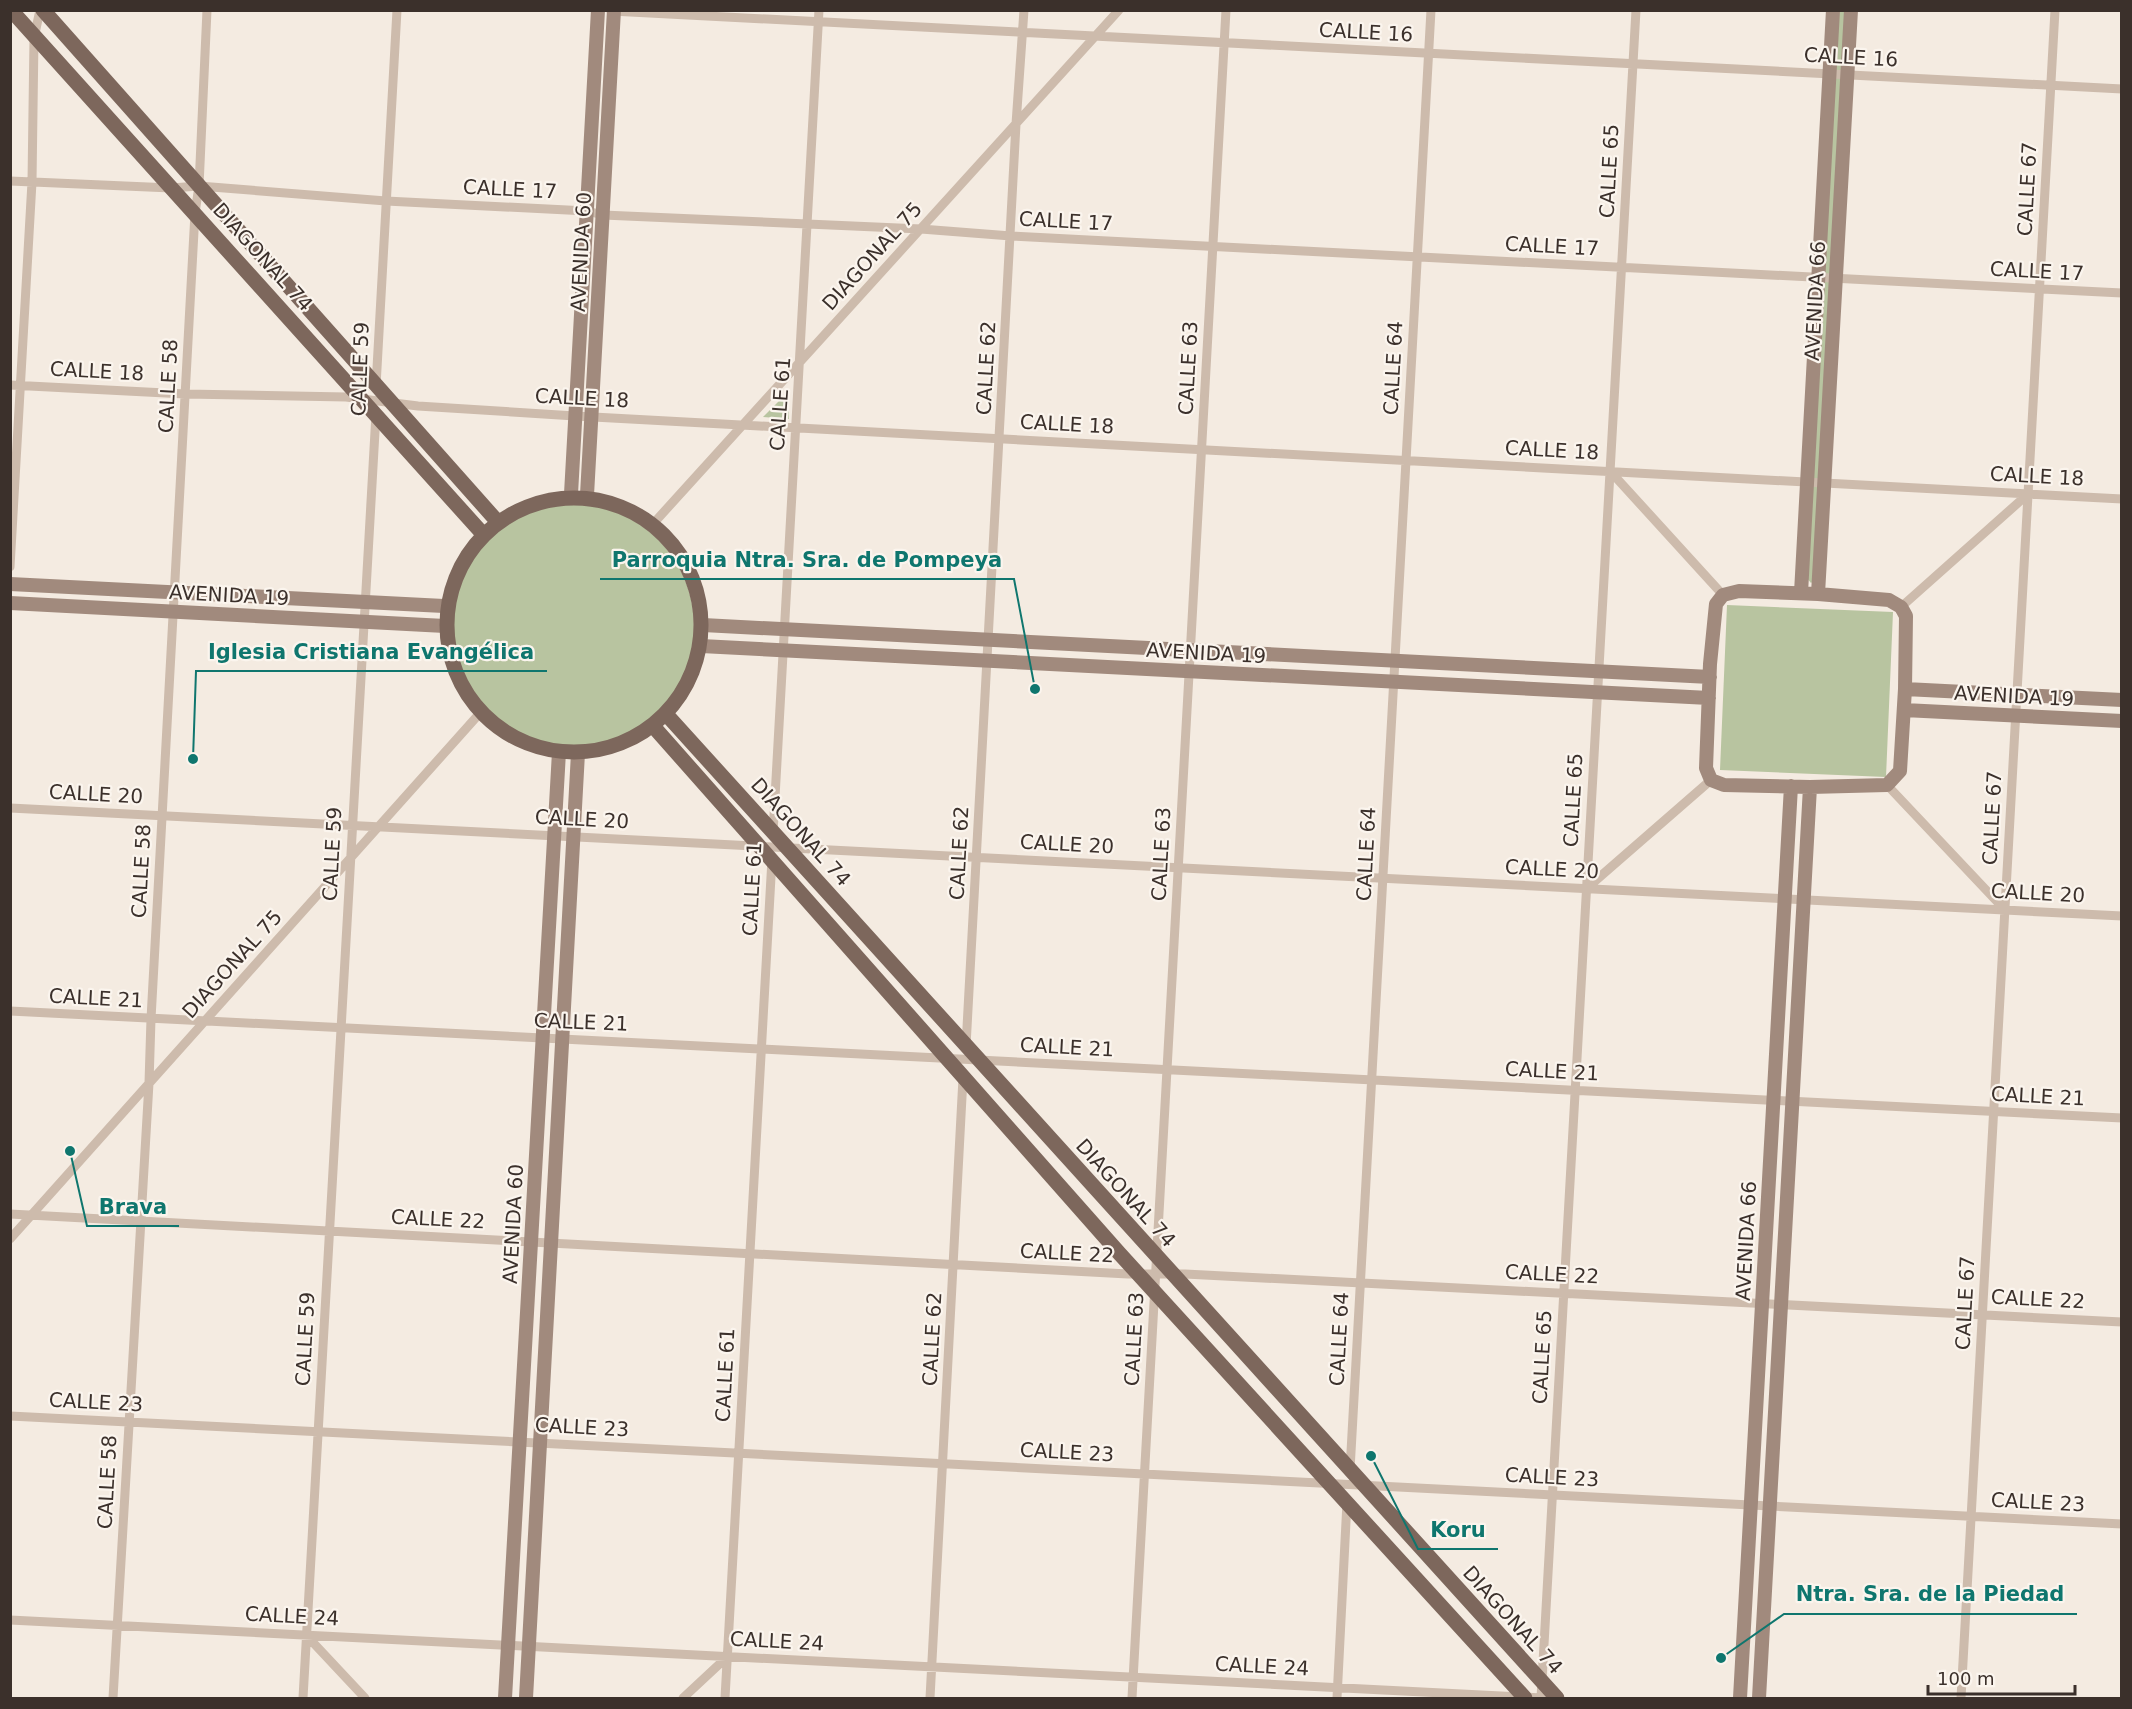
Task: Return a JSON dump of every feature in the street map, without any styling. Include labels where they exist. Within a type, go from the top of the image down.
[{"type":"main road","name":"DIAGONAL 74","points":[[11,10],[171,188],[373,400],[392,403],[496,520]]},
{"type":"main road","name":"DIAGONAL 74","points":[[41,10],[199,186],[482,533]]},
{"type":"main road","name":"AVENIDA 60","points":[[579,495],[576,416],[598,10]]},
{"type":"main road","name":"AVENIDA 66","points":[[1801,593],[1833,10]]},
{"type":"main road","name":"AVENIDA 66","points":[[1818,594],[1851,10]]},
{"type":"main road","name":"AVENIDA 60","points":[[579,495],[592,417],[614,11]]},
{"type":"main road","points":[[579,495],[609,499],[632,510],[652,525],[676,551],[693,584],[703,625],[701,646],[692,676],[666,714],[653,726],[617,746],[578,753],[559,752],[515,739],[480,713],[457,673],[445,626],[444,606],[482,533],[496,520],[532,505],[579,495]]},
{"type":"main road","name":"AVENIDA 19","points":[[10,584],[444,606]]},
{"type":"main road","points":[[1739,591],[1801,593],[1889,600],[1901,607],[1906,616],[1905,689],[1900,771],[1887,785],[1810,787],[1724,785],[1711,780],[1706,768],[1716,604],[1723,596],[1739,591]]},
{"type":"main road","name":"AVENIDA 19","points":[[10,603],[445,626]]},
{"type":"main road","name":"AVENIDA 19","points":[[703,625],[1710,676]]},
{"type":"main road","name":"AVENIDA 19","points":[[701,646],[1709,698]]},
{"type":"main road","name":"AVENIDA 19","points":[[1905,689],[2121,700]]},
{"type":"main road","name":"AVENIDA 19","points":[[1904,710],[2121,721]]},
{"type":"main road","name":"DIAGONAL 74","points":[[666,714],[772,847]]},
{"type":"main road","name":"DIAGONAL 74","points":[[653,726],[772,847],[964,1060],[1331,1484],[1525,1698]]},
{"type":"main road","name":"AVENIDA 60","points":[[506,1698],[559,752]]},
{"type":"main road","name":"AVENIDA 60","points":[[525,1698],[578,753]]},
{"type":"main road","name":"AVENIDA 66","points":[[1740,1698],[1791,786]]},
{"type":"main road","name":"AVENIDA 66","points":[[1760,1698],[1810,787]]},
{"type":"main road","name":"DIAGONAL 74","points":[[964,1060],[1157,1258],[1155,1278]]},
{"type":"main road","name":"DIAGONAL 74","points":[[1155,1278],[1353,1480],[1542,1694],[1557,1698]]},
{"type":"street","points":[[10,567],[16,385],[32,182],[34,38],[41,10]]},
{"type":"street","name":"CALLE 58","points":[[113,1698],[207,10]]},
{"type":"street","name":"CALLE 59","points":[[303,1698],[363,621],[373,400],[397,10]]},
{"type":"street","name":"CALLE 16","points":[[609,10],[2121,89]]},
{"type":"street","name":"CALLE 61","points":[[725,1698],[819,10]]},
{"type":"street","name":"CALLE 62","points":[[930,1698],[1024,10]]},
{"type":"street","name":"DIAGONAL 75","points":[[652,525],[1119,10]]},
{"type":"street","name":"CALLE 63","points":[[1157,1258],[1226,10]]},
{"type":"street","name":"CALLE 64","points":[[1336,1698],[1347,1502],[1353,1480],[1360,1282],[1431,10]]},
{"type":"street","name":"CALLE 65","points":[[1542,1694],[1636,10]]},
{"type":"street","name":"CALLE 67","points":[[1961,1698],[2055,10]]},
{"type":"street","name":"CALLE 17","points":[[10,181],[171,188],[199,186],[386,201],[587,211],[603,215],[807,226],[921,229],[1011,236],[2121,293]]},
{"type":"street","name":"CALLE 18","points":[[16,385],[185,394],[373,400]]},
{"type":"street","name":"CALLE 18","points":[[392,403],[592,417],[2121,499]]},
{"type":"street","points":[[1610,471],[1723,596]]},
{"type":"street","points":[[1901,607],[2028,494]]},
{"type":"street","name":"DIAGONAL 75","points":[[10,1239],[480,713]]},
{"type":"street","points":[[1587,888],[1711,780]]},
{"type":"street","points":[[1887,785],[2005,910]]},
{"type":"street","name":"CALLE 20","points":[[10,808],[2121,916]]},
{"type":"street","name":"CALLE 21","points":[[10,1011],[542,1040],[562,1038],[2121,1118]]},
{"type":"street","name":"CALLE 22","points":[[10,1214],[1155,1278],[1360,1282],[2121,1322]]},
{"type":"street","name":"CALLE 63","points":[[1132,1698],[1155,1278]]},
{"type":"street","name":"CALLE 23","points":[[10,1416],[1331,1484],[1353,1480],[1553,1495],[2121,1524]]},
{"type":"street","name":"CALLE 24","points":[[10,1620],[1525,1698],[1542,1694]]},
{"type":"street","points":[[306,1635],[365,1698]]},
{"type":"street","points":[[683,1698],[727,1657]]},
{"type":"green space","points":[[1838,11],[1846,11],[1816,578],[1811,583],[1806,577]]},
{"type":"green space","points":[[789,391],[789,419],[763,417]]},
{"type":"green space","points":[[572,504],[596,507],[618,514],[640,525],[658,540],[673,558],[684,580],[691,602],[694,626],[691,650],[684,672],[673,694],[658,712],[640,727],[618,738],[596,745],[572,748],[548,745],[526,738],[504,727],[486,712],[471,694],[460,672],[453,650],[450,626],[453,602],[460,580],[471,558],[486,540],[504,525],[526,514],[548,507]]},
{"type":"green space","points":[[1727,605],[1893,612],[1886,777],[1720,770]]},
{"type":"place","name":"Parroquia Ntra. Sra. de Pompeya","points":[[1035,689]]},
{"type":"place","name":"Iglesia Cristiana Evangélica","points":[[193,759]]},
{"type":"place","name":"Brava","points":[[70,1151]]},
{"type":"place","name":"Koru","points":[[1371,1456]]},
{"type":"place","name":"Ntra. Sra. de la Piedad","points":[[1721,1658]]}]
